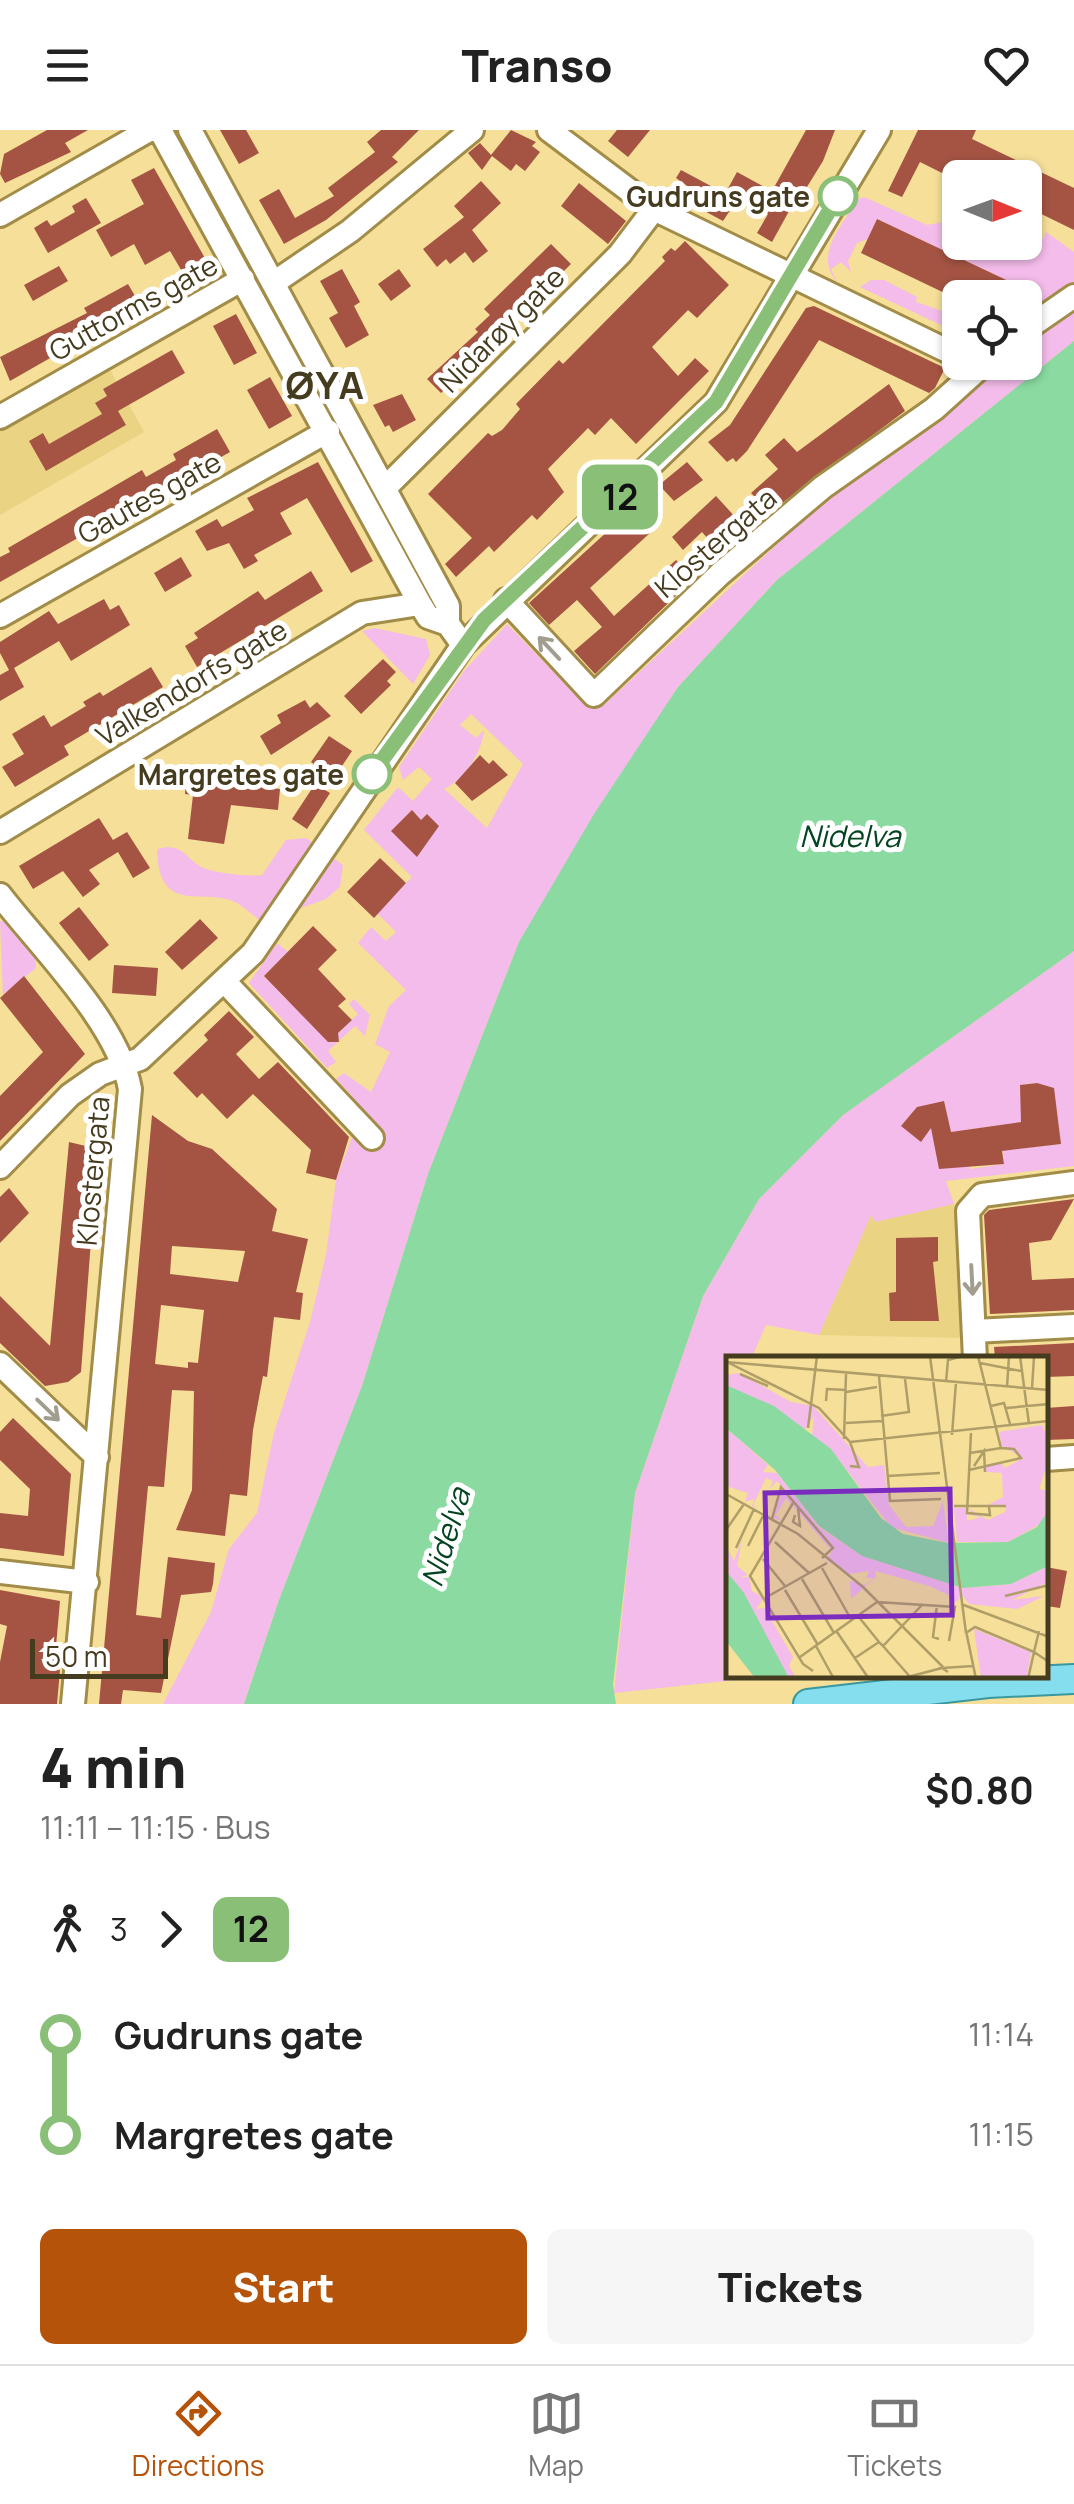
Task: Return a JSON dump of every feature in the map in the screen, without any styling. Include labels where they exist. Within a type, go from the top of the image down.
[{"type":"main road","points":[[1049,1669],[1074,1663]]},
{"type":"main road","points":[[1049,1679],[1074,1678]]},
{"type":"main road","points":[[808,1704],[1038,1679]]},
{"type":"street","points":[[0,215],[149,130]]},
{"type":"street","points":[[160,130],[420,604],[428,617],[448,624]]},
{"type":"street","points":[[190,130],[276,282],[448,606],[448,624],[462,645]]},
{"type":"street","points":[[276,282],[350,231],[472,130]]},
{"type":"street","points":[[549,130],[654,209],[942,347]]},
{"type":"street","name":"Klostergata","points":[[73,1704],[128,1115],[126,1067],[253,953],[462,645],[716,402],[879,130]]},
{"type":"street","name":"Nidarøy gate","points":[[385,488],[620,254],[654,209]]},
{"type":"street","name":"Guttorms gate","points":[[0,416],[243,279]]},
{"type":"street","points":[[1042,318],[1074,296]]},
{"type":"street","name":"Klostergata","points":[[506,600],[594,695],[720,574],[823,487],[934,409],[959,380]]},
{"type":"street","name":"Gautes gate","points":[[0,616],[328,431]]},
{"type":"street","name":"Valkendorfs gate","points":[[0,832],[362,612],[420,604]]},
{"type":"street","points":[[0,1168],[86,1082],[126,1067],[107,1032],[1,898]]},
{"type":"street","points":[[225,982],[372,1138]]},
{"type":"street","points":[[975,1356],[968,1211],[982,1195],[1074,1183]]},
{"type":"street","points":[[974,1331],[1074,1326]]},
{"type":"street","points":[[0,1364],[97,1457]]},
{"type":"street","points":[[1049,1458],[1074,1457]]},
{"type":"street","points":[[0,1572],[87,1582]]},
{"type":"shaded area","points":[[173,130],[181,131],[437,603],[436,613]]},
{"type":"shaded area","points":[[864,197],[927,225],[942,222],[942,250],[877,219],[868,239],[857,243],[848,261],[851,272],[841,262],[831,269],[837,282],[830,271],[829,250],[858,199]]},
{"type":"shaded area","points":[[1046,232],[1074,252],[1074,290],[1042,312],[1042,280],[1006,280],[964,260],[1042,260],[1042,239]]},
{"type":"shaded area","points":[[871,280],[884,280],[917,297],[916,302],[942,311],[942,326],[860,287]]},
{"type":"shaded area","points":[[1074,302],[1074,341],[1042,367],[1042,326]]},
{"type":"shaded area","points":[[109,368],[144,432],[0,515],[0,428]]},
{"type":"shaded area","points":[[980,380],[1026,380],[777,580],[678,687],[519,942],[428,1174],[362,1386],[279,1600],[244,1704],[163,1704],[211,1612],[229,1549],[257,1513],[274,1433],[310,1322],[326,1255],[336,1180],[362,1111],[348,1100],[352,1096],[336,1079],[344,1073],[371,1092],[390,1052],[375,1044],[389,1006],[406,990],[358,943],[371,927],[386,941],[396,932],[377,913],[412,877],[364,830],[398,787],[413,801],[432,779],[419,767],[403,780],[399,767],[464,671],[507,624],[568,687],[604,705],[831,494]],"holes":[[[471,714],[523,764],[487,828],[444,789],[464,773],[480,748],[484,730],[476,738],[460,725]]]},
{"type":"shaded area","points":[[374,628],[426,639],[430,655],[413,684],[362,631]]},
{"type":"shaded area","points":[[306,838],[343,865],[340,887],[326,899],[262,922],[237,903],[175,892],[159,870],[157,849],[166,847],[179,850],[206,869],[262,875],[286,840]]},
{"type":"shaded area","points":[[0,921],[9,922],[35,953],[36,968],[3,995]]},
{"type":"shaded area","points":[[277,943],[288,952],[264,976],[286,999],[338,1033],[358,1014],[349,1004],[354,999],[370,1015],[365,1036],[355,1026],[328,1051],[336,1062],[327,1068],[249,983]]},
{"type":"shaded area","points":[[1074,951],[1074,1166],[946,1181],[954,1204],[875,1222],[871,1215],[819,1335],[766,1325],[752,1356],[726,1356],[726,1679],[744,1679],[614,1693],[635,1493],[703,1296],[759,1199],[843,1115]],"holes":[[[1036,1083],[1038,1091],[1057,1110],[1060,1144],[1025,1148],[1020,1085]],[[1002,1125],[1004,1164],[970,1169],[965,1130]]]},
{"type":"shaded area","points":[[954,1204],[963,1338],[819,1335],[875,1205]]},
{"type":"water","name":"Nidelva","points":[[1074,341],[1074,951],[843,1115],[759,1199],[703,1296],[635,1493],[613,1685],[616,1704],[244,1704],[279,1600],[362,1386],[428,1174],[519,942],[594,814],[678,687],[777,580],[1026,380],[1042,380],[1042,367]]},
{"type":"building","points":[[47,130],[88,130],[65,143],[71,152],[5,183],[0,174],[4,154]]},
{"type":"building","points":[[220,130],[246,130],[259,153],[239,164]]},
{"type":"building","points":[[381,130],[419,130],[392,157],[398,162],[326,220],[284,244],[259,200],[279,189],[295,218],[334,196],[328,188],[375,152],[367,142]]},
{"type":"building","points":[[511,130],[536,142],[532,146],[540,152],[525,171],[516,164],[511,171],[492,156],[482,170],[468,153],[480,143],[491,155]]},
{"type":"building","points":[[617,130],[650,130],[628,157],[608,141]]},
{"type":"building","points":[[806,130],[835,130],[823,161],[802,195],[799,193],[772,242],[757,233],[768,214],[726,192],[737,172],[772,191]]},
{"type":"building","points":[[918,130],[976,130],[972,139],[1016,160],[942,160],[942,173],[920,162],[902,197],[888,191]]},
{"type":"building","points":[[154,168],[210,267],[187,280],[170,251],[145,265],[134,244],[111,257],[96,230],[144,204],[131,180]]},
{"type":"building","points":[[681,170],[737,200],[723,221],[697,207],[700,195],[676,178]]},
{"type":"building","points":[[1042,173],[1074,188],[1074,230],[1042,214]]},
{"type":"building","points":[[481,181],[501,203],[472,230],[488,251],[473,263],[465,252],[450,264],[446,259],[437,267],[423,249],[464,217],[454,206]]},
{"type":"building","points":[[579,183],[626,221],[608,244],[561,206]]},
{"type":"building","points":[[86,198],[101,223],[48,253],[34,228],[47,220],[51,226],[75,212],[72,206]]},
{"type":"building","points":[[877,219],[942,250],[942,260],[964,260],[1006,280],[942,280],[942,292],[861,253]]},
{"type":"building","points":[[685,241],[729,285],[697,318],[688,310],[652,347],[678,376],[695,358],[709,371],[636,444],[611,418],[595,435],[588,428],[548,469],[564,492],[537,520],[532,515],[494,552],[489,546],[456,577],[445,564],[472,538],[428,494],[488,433],[492,436],[502,430],[520,409],[516,404],[559,360],[563,364],[665,261],[662,257],[671,248],[675,251]]},
{"type":"building","points":[[551,244],[571,264],[441,393],[427,379],[478,332],[475,329],[490,315],[484,309]]},
{"type":"building","points":[[59,266],[68,281],[33,301],[24,285]]},
{"type":"building","points":[[342,269],[360,302],[354,306],[369,335],[346,348],[329,318],[338,313],[320,281]]},
{"type":"building","points":[[399,269],[411,286],[391,301],[378,284]]},
{"type":"building","points":[[128,284],[141,306],[10,381],[0,357],[87,313],[84,308]]},
{"type":"building","points":[[814,306],[942,367],[935,388],[929,393],[819,340],[747,451],[736,462],[733,458],[727,462],[708,442],[730,425],[806,308]]},
{"type":"building","points":[[236,314],[257,353],[234,365],[213,326]]},
{"type":"building","points":[[172,350],[185,373],[118,411],[126,425],[46,471],[29,441],[43,433],[49,444],[102,414],[95,403],[107,396],[103,389]]},
{"type":"building","points":[[270,377],[292,416],[269,429],[247,390]]},
{"type":"building","points":[[889,384],[905,411],[770,512],[751,493],[778,469],[765,455],[784,438],[797,452]]},
{"type":"building","points":[[402,394],[416,420],[393,432],[389,425],[385,427],[373,405]]},
{"type":"building","points":[[217,429],[230,452],[0,582],[0,557],[10,552],[8,548],[142,470],[146,477],[176,460],[173,454]]},
{"type":"building","points":[[318,462],[373,561],[351,573],[307,498],[280,513],[292,534],[254,555],[258,561],[244,569],[229,543],[207,551],[195,531],[217,519],[222,527],[254,510],[247,498]]},
{"type":"building","points":[[687,462],[703,480],[674,501],[659,485]]},
{"type":"building","points":[[716,496],[748,531],[721,554],[702,532],[683,550],[672,537]]},
{"type":"building","points":[[644,505],[653,517],[644,524],[651,532],[590,588],[614,616],[676,560],[693,579],[595,674],[574,651],[602,627],[577,600],[549,625],[529,603],[632,509],[635,513]]},
{"type":"building","points":[[181,557],[192,576],[165,592],[154,573]]},
{"type":"building","points":[[311,571],[323,591],[197,667],[185,646],[198,638],[194,633],[258,591],[265,600]]},
{"type":"building","points":[[104,599],[110,610],[119,605],[130,625],[71,661],[59,641],[14,668],[24,687],[0,701],[0,675],[9,670],[0,653],[0,642],[49,611],[58,624]]},
{"type":"building","points":[[383,659],[396,672],[387,681],[391,685],[361,714],[344,696]]},
{"type":"building","points":[[151,667],[163,687],[64,746],[69,755],[15,787],[2,767],[24,754],[12,734],[44,715],[51,727],[86,706],[83,702],[100,692],[103,696]]},
{"type":"building","points":[[305,700],[310,708],[317,702],[331,716],[271,755],[260,736],[281,723],[277,715]]},
{"type":"building","points":[[329,736],[352,751],[334,778],[311,762]]},
{"type":"building","points":[[480,755],[489,764],[493,760],[508,775],[472,801],[455,783]]},
{"type":"building","points":[[186,779],[280,789],[278,810],[231,805],[224,844],[188,839],[193,795],[185,794]]},
{"type":"building","points":[[315,784],[330,793],[307,829],[292,819]]},
{"type":"building","points":[[412,810],[421,820],[427,814],[439,826],[417,857],[391,831]]},
{"type":"building","points":[[99,818],[113,840],[127,832],[150,868],[133,878],[118,852],[89,870],[100,884],[83,897],[63,871],[33,889],[19,866]]},
{"type":"building","points":[[380,858],[406,883],[374,918],[347,892]]},
{"type":"building","points":[[79,907],[109,945],[89,961],[59,923]]},
{"type":"building","points":[[200,919],[218,938],[182,970],[165,952]]},
{"type":"building","points":[[313,926],[337,950],[318,969],[346,999],[338,1006],[352,1020],[338,1033],[339,1042],[328,1042],[264,976]]},
{"type":"building","points":[[114,965],[158,968],[156,996],[112,993]]},
{"type":"building","points":[[24,976],[85,1054],[0,1141],[0,1096],[43,1052],[0,998]]},
{"type":"building","points":[[229,1011],[254,1037],[236,1054],[259,1079],[278,1062],[349,1137],[336,1180],[306,1173],[311,1150],[253,1094],[227,1119],[202,1093],[197,1098],[173,1073],[208,1040],[204,1035]]},
{"type":"building","points":[[1037,1083],[1054,1088],[1061,1144],[1002,1151],[1004,1164],[939,1169],[931,1128],[921,1142],[901,1126],[917,1107],[944,1101],[951,1132],[1021,1122],[1020,1085]]},
{"type":"building","points":[[152,1115],[188,1141],[212,1149],[277,1209],[272,1231],[308,1239],[296,1292],[303,1293],[300,1320],[274,1317],[267,1377],[263,1376],[253,1430],[247,1496],[230,1494],[225,1536],[176,1530],[192,1490],[194,1391],[172,1390],[164,1487],[148,1486],[136,1615],[161,1618],[168,1557],[215,1563],[213,1584],[211,1592],[181,1595],[161,1693],[123,1690],[121,1704],[99,1704]],"holes":[[[172,1246],[245,1251],[238,1282],[170,1274]],[[161,1305],[204,1310],[198,1363],[188,1362],[188,1368],[155,1364]]]},
{"type":"building","points":[[69,1142],[98,1149],[81,1372],[68,1382],[45,1386],[0,1343],[0,1296],[50,1346]]},
{"type":"building","points":[[9,1188],[29,1213],[0,1243],[0,1197]]},
{"type":"building","points":[[1074,1199],[1051,1240],[1029,1243],[1032,1280],[1074,1278],[1074,1310],[990,1314],[984,1215],[989,1210]]},
{"type":"building","points":[[938,1237],[938,1261],[933,1262],[939,1321],[890,1321],[889,1293],[896,1292],[896,1238]]},
{"type":"building","points":[[1074,1343],[1074,1376],[1049,1377],[1049,1356],[995,1356],[994,1347]]},
{"type":"building","points":[[1074,1406],[1074,1439],[1049,1440],[1049,1408]]},
{"type":"building","points":[[13,1418],[71,1474],[64,1556],[0,1548],[0,1513],[28,1516],[30,1489],[0,1460],[0,1432]]},
{"type":"building","points":[[1049,1568],[1067,1571],[1060,1608],[1049,1606]]},
{"type":"building","points":[[0,1590],[60,1601],[54,1669],[60,1670],[57,1704],[0,1704],[0,1662],[7,1626],[0,1624]]},
{"type":"bus line","name":"12","points":[[372,774],[436,680],[484,620],[692,430],[716,402],[838,196]]},
{"type":"place","name":"Gudruns gate","points":[[838,196]]},
{"type":"place","name":"Margretes gate","points":[[372,774]]},
{"type":"district","name":"ØYA","points":[[326,384]]}]
